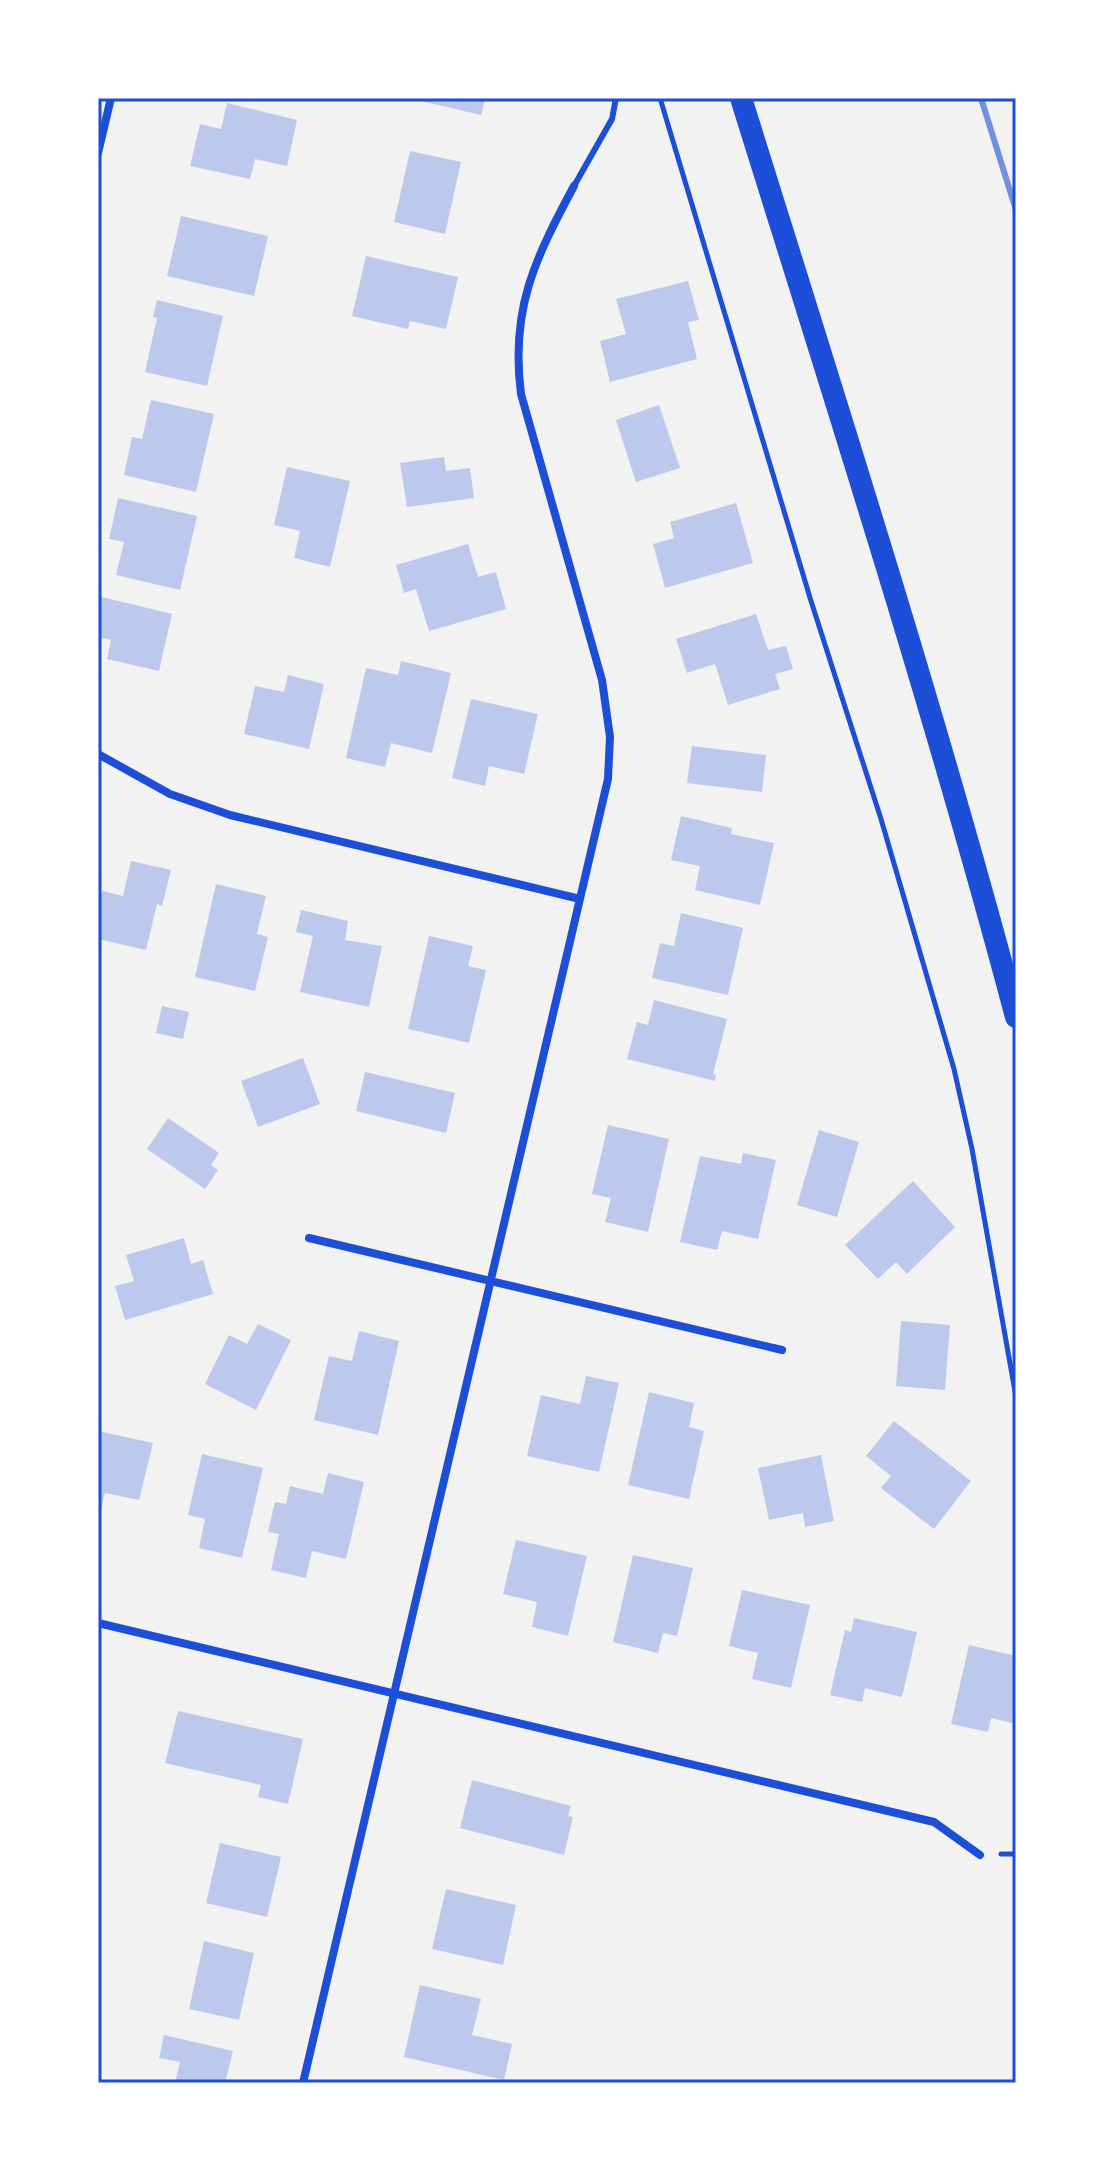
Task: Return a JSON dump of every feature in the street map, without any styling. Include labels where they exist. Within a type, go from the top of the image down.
[{"type":"highway","points":[[741,98],[921,679],[1016,1017]]},
{"type":"street","points":[[98,153],[111,98]]},
{"type":"street","points":[[303,2083],[608,779],[610,737],[602,680],[521,394],[516,358],[522,306],[540,251],[574,186]]},
{"type":"street","points":[[98,754],[170,794],[230,815],[580,899]]},
{"type":"street","points":[[309,1238],[782,1350]]},
{"type":"street","points":[[98,1623],[934,1822],[980,1855]]},
{"type":"lane","points":[[574,186],[612,119],[616,98]]},
{"type":"path","points":[[660,98],[811,601],[886,833],[950,1053],[972,1149],[1016,1397]]},
{"type":"building","points":[[422,98],[498,98],[497,102],[485,99],[481,115],[421,101]]},
{"type":"building","points":[[227,103],[297,120],[287,166],[255,159],[250,179],[190,166],[200,124],[221,129]]},
{"type":"building","points":[[410,151],[461,162],[445,234],[394,222]]},
{"type":"building","points":[[181,216],[268,236],[254,296],[167,276]]},
{"type":"building","points":[[366,256],[458,277],[446,329],[410,321],[408,329],[352,316]]},
{"type":"building","points":[[688,281],[699,320],[688,322],[697,359],[610,382],[600,341],[626,334],[616,299]]},
{"type":"building","points":[[157,300],[223,316],[207,386],[145,372],[157,318],[153,317]]},
{"type":"building","points":[[151,400],[214,414],[196,492],[124,475],[132,437],[142,439]]},
{"type":"building","points":[[659,405],[680,468],[636,482],[616,420]]},
{"type":"building","points":[[444,457],[446,471],[470,468],[474,498],[407,507],[400,463]]},
{"type":"building","points":[[287,467],[350,481],[330,567],[294,558],[300,531],[274,525]]},
{"type":"building","points":[[118,498],[197,516],[180,590],[116,575],[124,542],[109,539]]},
{"type":"building","points":[[736,503],[753,563],[665,588],[653,544],[674,538],[670,522]]},
{"type":"building","points":[[468,544],[478,577],[496,572],[506,609],[429,631],[416,589],[404,593],[396,565]]},
{"type":"building","points":[[98,596],[172,614],[159,671],[107,659],[111,640],[98,637]]},
{"type":"building","points":[[756,614],[768,650],[786,646],[793,669],[775,674],[780,689],[728,705],[715,664],[687,673],[676,639]]},
{"type":"building","points":[[401,661],[451,673],[432,753],[391,743],[385,767],[346,758],[366,668],[398,675]]},
{"type":"building","points":[[288,675],[324,684],[309,749],[244,734],[255,686],[284,692]]},
{"type":"building","points":[[471,699],[538,714],[524,774],[489,766],[485,786],[452,778]]},
{"type":"building","points":[[692,746],[766,755],[762,792],[687,783]]},
{"type":"building","points":[[681,816],[732,828],[731,834],[774,843],[760,905],[695,890],[700,866],[671,860]]},
{"type":"building","points":[[131,861],[171,870],[162,906],[157,904],[146,950],[98,939],[98,907],[102,891],[123,896]]},
{"type":"building","points":[[216,884],[266,896],[257,934],[268,937],[255,991],[195,977]]},
{"type":"building","points":[[301,910],[348,921],[345,940],[382,946],[369,1007],[300,992],[313,936],[296,932]]},
{"type":"building","points":[[681,913],[743,928],[728,995],[652,978],[660,943],[674,946]]},
{"type":"building","points":[[429,936],[473,946],[468,966],[486,970],[469,1043],[408,1029]]},
{"type":"building","points":[[654,1000],[727,1019],[713,1074],[716,1075],[715,1081],[627,1059],[637,1022],[648,1025]]},
{"type":"building","points":[[162,1006],[189,1012],[183,1039],[156,1033]]},
{"type":"building","points":[[303,1058],[320,1104],[258,1127],[241,1081]]},
{"type":"building","points":[[365,1072],[455,1093],[446,1133],[356,1111]]},
{"type":"building","points":[[168,1118],[219,1153],[211,1165],[218,1170],[205,1189],[147,1149]]},
{"type":"building","points":[[608,1125],[669,1139],[648,1232],[605,1222],[611,1198],[592,1194]]},
{"type":"building","points":[[819,1130],[859,1142],[837,1217],[797,1205]]},
{"type":"building","points":[[743,1153],[776,1160],[758,1239],[722,1231],[717,1250],[680,1242],[700,1156],[741,1164]]},
{"type":"building","points":[[913,1181],[955,1227],[907,1274],[896,1262],[878,1279],[845,1245]]},
{"type":"building","points":[[184,1238],[191,1264],[203,1260],[213,1294],[125,1320],[115,1286],[134,1281],[126,1255]]},
{"type":"building","points":[[901,1321],[950,1325],[945,1390],[896,1386]]},
{"type":"building","points":[[258,1324],[291,1340],[256,1410],[205,1384],[229,1335],[247,1344]]},
{"type":"building","points":[[359,1331],[399,1341],[378,1435],[314,1420],[329,1356],[352,1361]]},
{"type":"building","points":[[586,1376],[619,1383],[599,1472],[527,1456],[541,1395],[580,1404]]},
{"type":"building","points":[[649,1392],[694,1403],[689,1427],[704,1431],[689,1499],[628,1485]]},
{"type":"building","points":[[894,1421],[971,1481],[934,1529],[881,1488],[891,1476],[866,1456]]},
{"type":"building","points":[[98,1431],[153,1443],[139,1500],[105,1493],[99,1518]]},
{"type":"building","points":[[202,1454],[263,1468],[242,1558],[199,1548],[205,1519],[188,1515]]},
{"type":"building","points":[[821,1455],[834,1521],[805,1527],[803,1513],[769,1520],[758,1468]]},
{"type":"building","points":[[328,1473],[364,1482],[346,1559],[312,1551],[306,1578],[271,1570],[279,1534],[268,1532],[275,1502],[286,1504],[290,1486],[323,1494]]},
{"type":"building","points":[[516,1540],[587,1556],[568,1636],[532,1627],[537,1602],[503,1594]]},
{"type":"building","points":[[633,1555],[693,1568],[677,1636],[663,1633],[658,1653],[613,1642]]},
{"type":"building","points":[[742,1590],[810,1605],[791,1688],[752,1679],[758,1653],[729,1646]]},
{"type":"building","points":[[854,1618],[917,1632],[902,1697],[865,1688],[862,1702],[830,1695],[845,1630],[851,1632]]},
{"type":"building","points":[[969,1645],[1016,1656],[1016,1724],[991,1718],[988,1732],[951,1724]]},
{"type":"building","points":[[178,1711],[303,1739],[288,1804],[258,1797],[261,1785],[165,1763]]},
{"type":"building","points":[[472,1780],[571,1806],[568,1816],[573,1817],[564,1855],[460,1828]]},
{"type":"building","points":[[220,1843],[281,1857],[267,1917],[206,1903]]},
{"type":"building","points":[[446,1889],[516,1905],[503,1965],[432,1949]]},
{"type":"building","points":[[204,1941],[254,1953],[239,2020],[189,2009]]},
{"type":"building","points":[[420,1985],[481,1999],[472,2035],[512,2044],[504,2080],[404,2057]]},
{"type":"building","points":[[164,2035],[233,2051],[225,2083],[175,2083],[180,2062],[159,2058]]},
{"type":"railway","points":[[981,98],[1016,210]]}]
